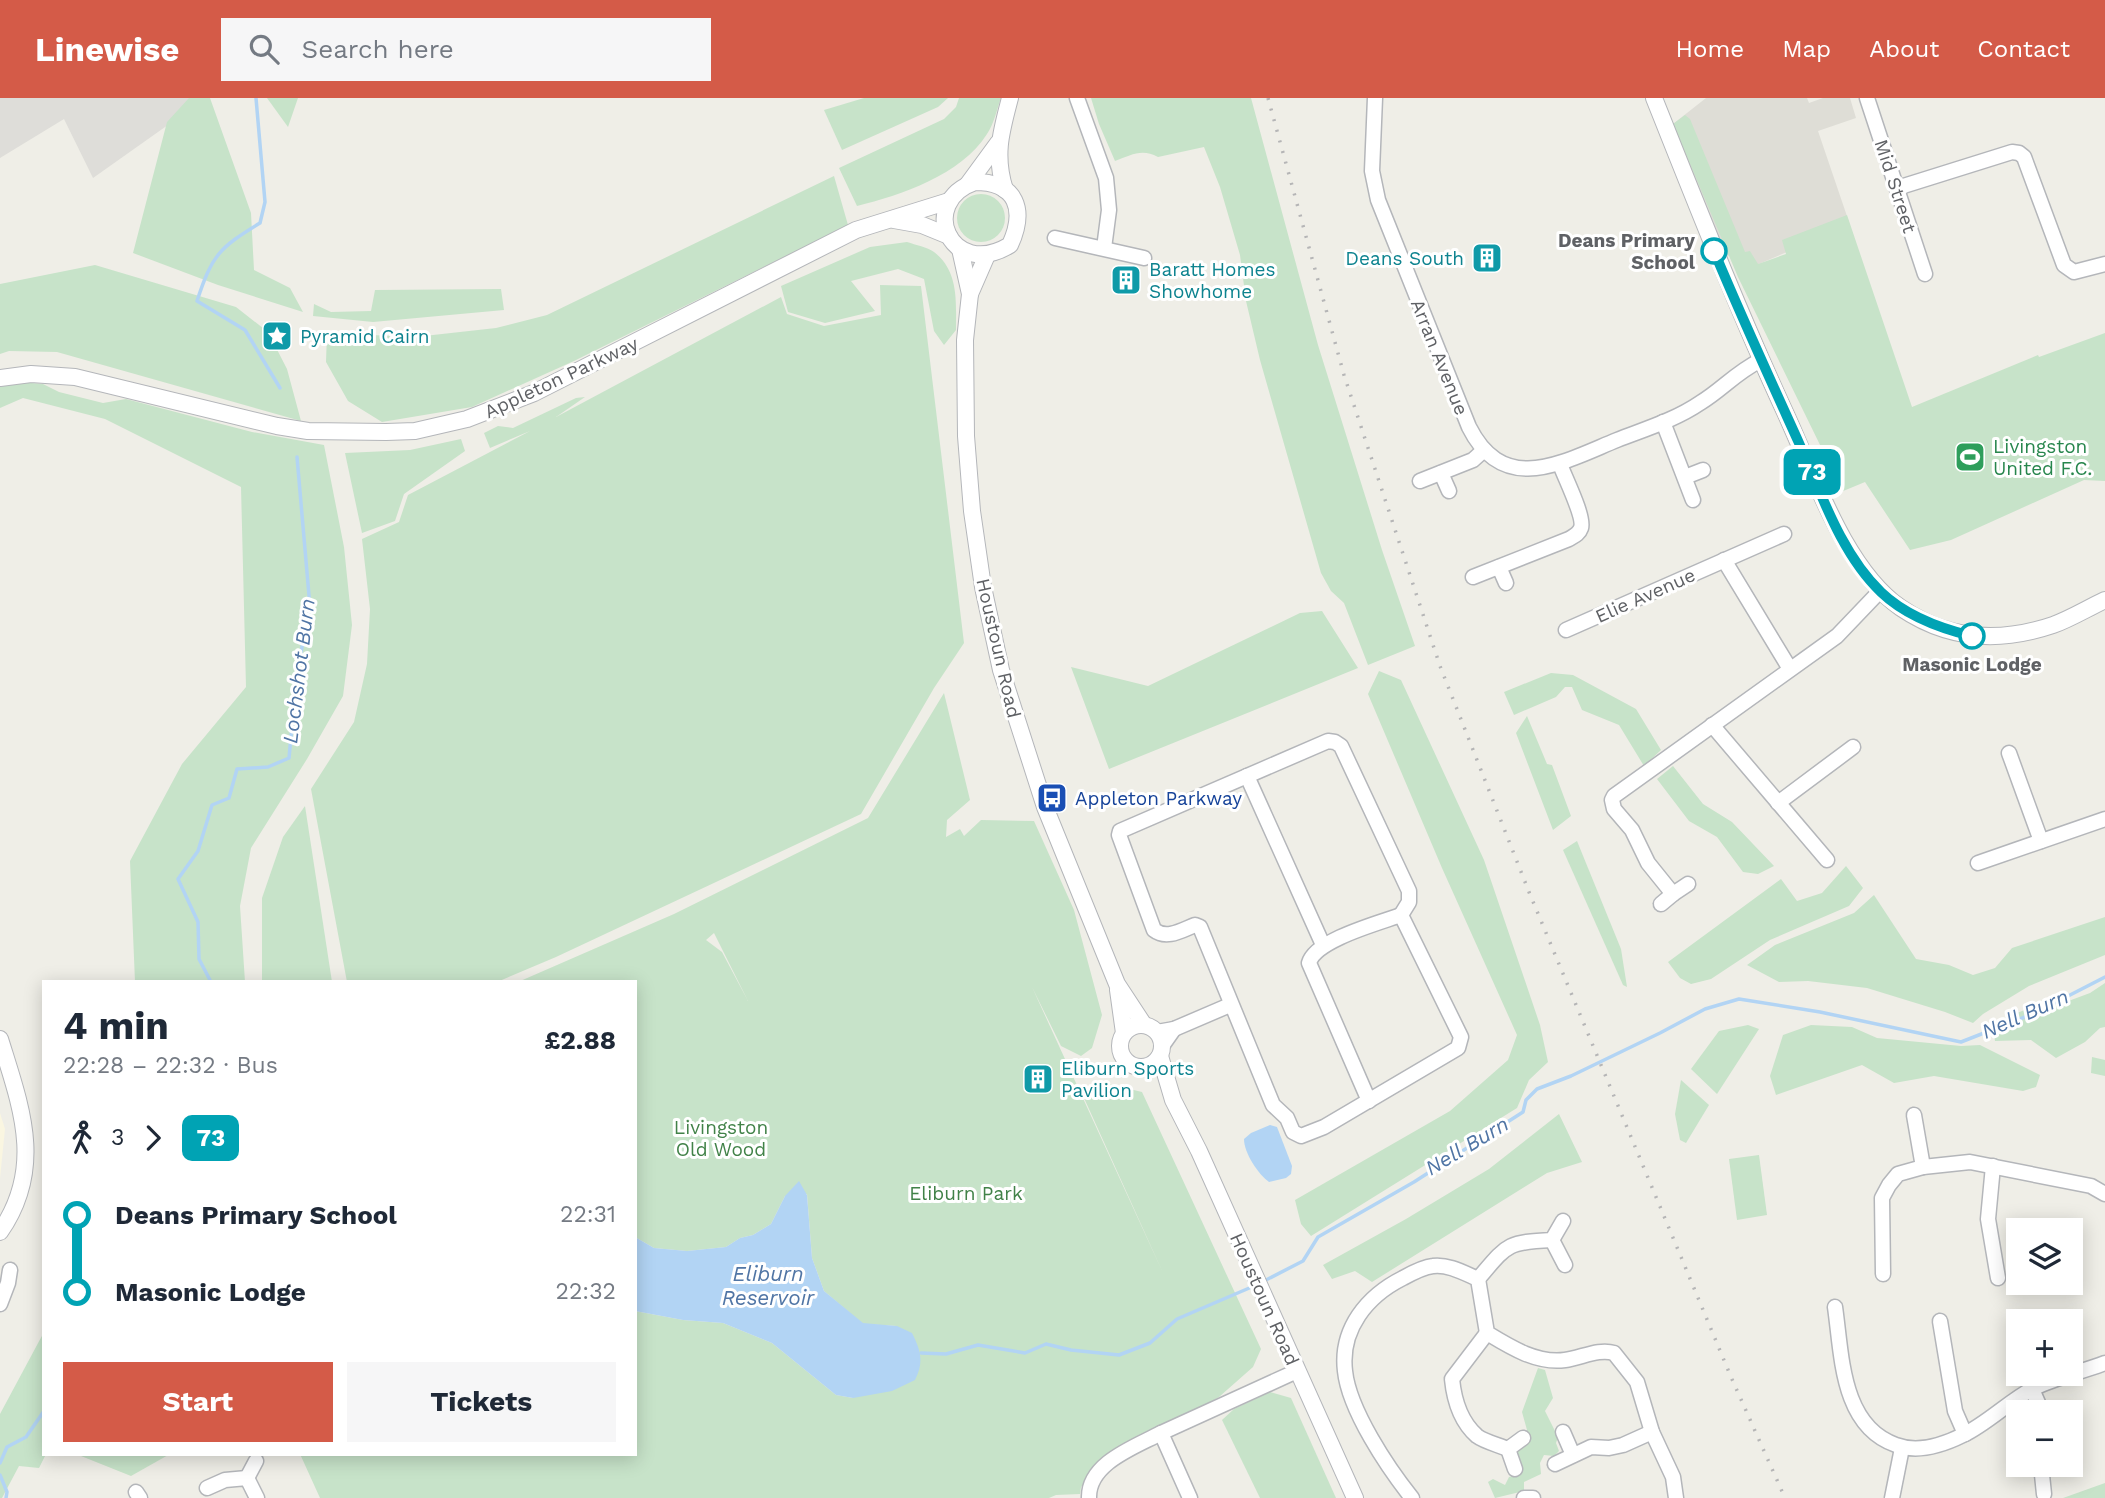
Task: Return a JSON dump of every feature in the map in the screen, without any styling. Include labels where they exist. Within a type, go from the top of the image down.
[{"type":"street","points":[[1005,190],[999,171],[998,144],[1010,98]]},
{"type":"street","points":[[1077,98],[1106,178],[1109,210],[1104,248]]},
{"type":"street","name":"Arran Avenue","points":[[1375,98],[1372,171],[1378,200],[1469,427],[1484,450]]},
{"type":"street","name":"Mid Street","points":[[1867,98],[1925,274]]},
{"type":"street","points":[[1656,102],[1761,360],[1847,548],[1880,591],[1902,609],[1932,625],[1972,636],[2005,638],[2053,625],[2105,600]]},
{"type":"street","points":[[968,184],[988,182],[1005,190],[1019,212],[1017,229],[1010,245],[987,256],[973,255],[960,249],[948,236],[944,219],[953,195],[968,184],[998,144]]},
{"type":"street","points":[[1897,188],[2012,152],[2019,153],[2024,158],[2064,265],[2074,272],[2105,264]]},
{"type":"street","name":"Appleton Parkway","points":[[0,378],[31,374],[75,377],[277,426],[308,430],[415,431],[483,413],[534,393],[856,230],[949,201]]},
{"type":"street","name":"Appleton Parkway","points":[[892,219],[922,225],[948,236]]},
{"type":"street","points":[[1055,238],[1144,258]]},
{"type":"street","name":"Houstoun Road","points":[[960,249],[970,294]]},
{"type":"street","name":"Houstoun Road","points":[[987,256],[970,294],[965,340],[966,436],[972,511],[985,599],[1001,670],[1033,772],[1118,984],[1154,1045],[1173,1100],[1199,1151],[1355,1498]]},
{"type":"street","points":[[1420,481],[1473,460],[1484,450],[1502,463],[1522,469],[1542,469],[1560,464],[1663,422],[1701,403],[1740,370],[1761,360]]},
{"type":"street","points":[[1663,422],[1693,500]]},
{"type":"street","points":[[1473,577],[1580,531],[1583,525],[1560,464]]},
{"type":"street","points":[[1685,477],[1703,470]]},
{"type":"street","points":[[1441,474],[1449,491]]},
{"type":"street","name":"Elie Avenue","points":[[1566,630],[1784,534]]},
{"type":"street","points":[[1724,560],[1790,669]]},
{"type":"street","points":[[1499,566],[1506,583]]},
{"type":"street","points":[[1673,894],[1648,863],[1632,830],[1612,804],[1614,796],[1837,636],[1880,591]]},
{"type":"street","points":[[1712,725],[1827,860]]},
{"type":"street","points":[[1369,1101],[1309,963],[1311,956],[1323,945],[1401,915],[1409,902],[1409,891],[1341,746],[1328,741],[1120,831],[1119,835],[1154,930],[1169,935],[1195,925],[1200,927],[1273,1105],[1287,1118],[1293,1132],[1301,1136],[1324,1127],[1369,1101],[1458,1048],[1460,1044],[1461,1037],[1401,915]]},
{"type":"street","points":[[1778,803],[1853,747]]},
{"type":"street","points":[[2009,753],[2041,841]]},
{"type":"street","points":[[1247,776],[1323,945]]},
{"type":"street","points":[[1978,863],[2105,819]]},
{"type":"street","points":[[1661,904],[1688,884]]},
{"type":"street","name":"Houstoun Road","points":[[1118,984],[1124,1033],[1120,1046],[1124,1059],[1134,1066],[1154,1045]]},
{"type":"street","points":[[1124,1033],[1130,1028],[1154,1045],[1174,1029],[1230,1005]]},
{"type":"street","points":[[0,1039],[25,1124],[26,1147],[19,1192],[0,1232]]},
{"type":"street","points":[[1914,1115],[1923,1167]]},
{"type":"street","points":[[1883,1274],[1882,1198],[1898,1174],[1923,1167],[1970,1162],[2091,1186],[2105,1194]]},
{"type":"street","points":[[1993,1166],[1989,1219],[1998,1278]]},
{"type":"street","points":[[1552,1240],[1563,1221]]},
{"type":"street","points":[[1552,1240],[1565,1265]]},
{"type":"street","points":[[1478,1279],[1503,1250],[1519,1241],[1552,1240]]},
{"type":"street","points":[[1412,1498],[1391,1473],[1353,1399],[1345,1371],[1350,1329],[1364,1307],[1388,1285],[1429,1266],[1458,1270],[1478,1279]]},
{"type":"street","points":[[1,1298],[10,1270]]},
{"type":"street","points":[[1478,1279],[1487,1334],[1452,1379],[1454,1394],[1466,1424],[1478,1437],[1508,1449],[1515,1469]]},
{"type":"street","points":[[1835,1307],[1843,1368],[1853,1405],[1872,1433],[1883,1441],[1902,1448],[1922,1448],[1948,1442],[1965,1434],[2032,1390],[2105,1363]]},
{"type":"street","points":[[1940,1321],[1955,1411],[1965,1434]]},
{"type":"street","points":[[1487,1334],[1546,1361],[1563,1361],[1600,1352],[1614,1353],[1637,1382],[1652,1432],[1673,1477],[1676,1498]]},
{"type":"street","points":[[1089,1498],[1089,1490],[1097,1474],[1117,1456],[1297,1371]]},
{"type":"street","points":[[2032,1390],[2037,1400]]},
{"type":"street","points":[[1555,1464],[1591,1447],[1609,1448],[1623,1445],[1652,1432]]},
{"type":"street","points":[[1161,1433],[1190,1498]]},
{"type":"street","points":[[1563,1433],[1573,1455]]},
{"type":"street","points":[[1508,1449],[1523,1438]]},
{"type":"street","points":[[1892,1498],[1902,1448]]},
{"type":"street","points":[[247,1478],[256,1461]]},
{"type":"street","points":[[2042,1477],[2044,1494]]},
{"type":"street","points":[[208,1488],[225,1480],[247,1478]]},
{"type":"street","points":[[247,1478],[257,1498]]},
{"type":"street","points":[[1524,1498],[1533,1498]]},
{"type":"shaded area","points":[[0,98],[206,98],[93,178],[64,119],[0,158]]},
{"type":"shaded area","name":"Deans Primary School","points":[[1706,98],[1807,98],[1809,103],[1823,98],[1850,98],[1856,118],[1818,131],[1850,225],[1754,266],[1746,253],[1727,256],[1695,186],[1673,124]]},
{"type":"shaded area","points":[[0,1113],[5,1129],[0,1178]]},
{"type":"green space","points":[[189,98],[210,98],[251,213],[254,270],[290,288],[303,312],[218,285],[133,253],[167,122]]},
{"type":"green space","points":[[267,98],[298,98],[288,127]]},
{"type":"green space","points":[[864,98],[948,98],[938,107],[842,150],[824,110]]},
{"type":"green space","points":[[959,98],[1001,98],[989,130],[976,148],[962,161],[929,181],[857,206],[839,168],[944,119],[956,107]]},
{"type":"green space","points":[[1091,98],[1251,98],[1318,345],[1415,646],[1368,665],[1344,603],[1331,591],[1321,573],[1260,360],[1246,301],[1240,255],[1220,187],[1204,147],[1158,157],[1136,153],[1115,161]]},
{"type":"green space","points":[[1685,115],[1690,119],[1745,252],[1750,251],[1758,264],[1786,254],[1782,240],[1847,215],[1912,407],[2038,355],[2039,357],[2105,333],[2105,481],[2084,480],[1951,540],[1910,550],[1865,482],[1836,494],[1819,451],[1822,449],[1738,277],[1673,124]]},
{"type":"green space","points":[[834,176],[848,225],[574,361],[472,407],[382,422],[348,401],[326,362],[327,333],[415,337],[496,328],[547,315]]},
{"type":"green space","points":[[981,194],[998,201],[1005,218],[998,235],[981,242],[964,235],[957,218],[964,201]]},
{"type":"green space","points":[[907,242],[934,252],[948,268],[952,278],[956,298],[956,330],[944,345],[934,331],[924,279],[898,269],[851,281],[875,311],[825,323],[788,312],[781,286],[870,247]]},
{"type":"green space","points":[[95,265],[236,307],[268,332],[287,369],[301,421],[57,352],[9,351],[0,354],[0,284]]},
{"type":"green space","points":[[880,285],[921,286],[964,643],[934,688],[861,814],[502,980],[347,980],[311,789],[354,722],[367,664],[370,609],[362,539],[399,522],[408,495],[530,431],[490,448],[484,433],[498,426],[513,428],[576,398],[585,397],[556,417],[781,297],[787,314],[824,326],[881,315]]},
{"type":"green space","points":[[501,289],[504,310],[373,322],[313,316],[314,304],[331,312],[371,311],[375,290]]},
{"type":"green space","points":[[20,382],[43,384],[59,392],[103,403],[126,399],[252,432],[324,445],[344,547],[352,625],[343,696],[251,848],[240,906],[245,980],[135,980],[130,861],[182,764],[246,687],[241,487],[105,419],[23,398],[0,408],[0,385]]},
{"type":"green space","points":[[461,439],[465,451],[404,494],[395,521],[362,533],[345,453],[410,450]]},
{"type":"green space","points":[[1322,611],[1358,668],[1109,769],[1071,667],[1148,686],[1300,613]]},
{"type":"green space","points":[[1379,671],[1401,680],[1484,860],[1540,1025],[1548,1062],[1529,1080],[1517,1108],[1311,1236],[1301,1224],[1295,1200],[1450,1111],[1508,1060],[1517,1035],[1368,694]]},
{"type":"green space","points":[[1551,673],[1573,675],[1636,709],[1661,750],[1644,766],[1619,725],[1582,710],[1572,687],[1565,687],[1556,697],[1514,715],[1504,692]]},
{"type":"green space","points":[[944,693],[970,800],[947,820],[946,837],[960,829],[964,836],[981,820],[1034,821],[1074,910],[1102,1015],[1092,1048],[1081,1056],[1061,1046],[1032,987],[1163,1273],[1084,1098],[1101,1082],[1142,1092],[1261,1349],[1253,1367],[1219,1397],[1101,1466],[1081,1487],[1080,1494],[1049,1498],[320,1498],[301,1456],[637,1456],[637,1311],[683,1320],[723,1323],[772,1343],[836,1395],[853,1398],[897,1326],[863,1324],[824,1291],[812,1258],[807,1194],[785,1196],[771,1224],[726,1247],[687,1251],[654,1248],[637,1238],[637,980],[523,980],[674,914],[868,818]],"holes":[[[714,933],[748,1001],[722,952],[706,940]]]},
{"type":"green space","points":[[1527,716],[1547,764],[1552,765],[1571,816],[1553,830],[1516,733]]},
{"type":"green space","points":[[1673,766],[1703,804],[1732,822],[1774,866],[1758,874],[1743,872],[1717,837],[1689,821],[1657,779]]},
{"type":"green space","points":[[305,806],[332,980],[262,980],[262,898],[283,837]]},
{"type":"green space","points":[[1577,841],[1621,949],[1627,987],[1623,985],[1563,850]]},
{"type":"green space","points":[[1846,866],[1863,888],[1849,906],[1770,940],[1711,979],[1691,984],[1680,978],[1668,962],[1781,879],[1797,901],[1822,893]]},
{"type":"green space","points":[[1874,895],[1916,959],[1949,965],[1973,975],[1995,968],[2012,948],[2105,917],[2105,955],[2029,986],[1973,1023],[1867,988],[1808,981],[1779,982],[1747,965],[1775,945],[1854,913]]},
{"type":"green space","points":[[2105,983],[2105,1027],[2056,1058],[2031,1040],[1995,1041],[1992,1023],[2027,1009],[2055,1006],[2090,993]]},
{"type":"green space","points":[[1748,1025],[1759,1029],[1717,1094],[1691,1069],[1719,1031]]},
{"type":"green space","points":[[1811,1025],[1852,1027],[1877,1038],[1961,1046],[1980,1045],[2040,1075],[2036,1087],[2023,1091],[1934,1076],[1894,1083],[1862,1065],[1776,1095],[1770,1076],[1783,1035]]},
{"type":"green space","points":[[2092,1057],[2105,1060],[2105,1076],[2091,1073]]},
{"type":"green space","points":[[1681,1080],[1709,1105],[1686,1143],[1680,1140],[1675,1114]]},
{"type":"green space","points":[[1559,1114],[1582,1162],[1547,1173],[1372,1282],[1355,1271],[1332,1279],[1323,1265],[1489,1169]]},
{"type":"green space","points":[[1759,1155],[1767,1215],[1737,1220],[1729,1159]]},
{"type":"green space","points":[[42,1336],[42,1456],[45,1456],[39,1468],[19,1466],[2,1498],[0,1414]]},
{"type":"green space","points":[[1538,1368],[1545,1370],[1553,1398],[1545,1411],[1558,1437],[1556,1443],[1559,1451],[1554,1456],[1544,1455],[1540,1463],[1541,1474],[1524,1482],[1524,1491],[1495,1498],[1488,1482],[1493,1479],[1505,1485],[1509,1477],[1517,1475],[1515,1450],[1527,1444],[1527,1430],[1522,1412]]},
{"type":"green space","points":[[1270,1392],[1291,1398],[1336,1498],[1260,1498],[1222,1420],[1234,1409]]},
{"type":"green space","points":[[81,1456],[166,1456],[131,1476]]},
{"type":"green space","points":[[2105,1483],[2105,1498],[2063,1498]]},
{"type":"water","points":[[1270,1125],[1277,1127],[1292,1166],[1291,1174],[1286,1178],[1269,1182],[1252,1163],[1244,1139]]},
{"type":"water","name":"Eliburn Reservoir","points":[[799,1181],[807,1195],[812,1258],[824,1291],[863,1323],[897,1326],[912,1333],[920,1357],[920,1368],[915,1380],[892,1391],[853,1398],[836,1395],[772,1343],[723,1323],[683,1320],[637,1311],[637,1238],[654,1248],[687,1251],[726,1247],[771,1224],[785,1196]]},
{"type":"waterway","name":"Lochshot Burn","points":[[256,98],[265,202],[260,223],[235,239],[219,254],[207,273],[197,301],[245,330],[280,388]]},
{"type":"waterway","name":"Lochshot Burn","points":[[210,980],[199,959],[198,922],[178,879],[198,851],[212,805],[229,798],[237,769],[268,767],[289,758],[297,672],[310,607],[297,457]]},
{"type":"waterway","name":"Nell Burn","points":[[1264,1281],[1303,1261],[1318,1237],[1414,1182],[1523,1112],[1526,1100],[1537,1089],[1571,1076],[1705,1009],[1739,999],[1820,1012],[1961,1042],[2035,1013],[2105,977]]},
{"type":"waterway","name":"Nell Burn","points":[[921,1353],[946,1354],[978,1345],[1025,1353],[1046,1344],[1071,1350],[1119,1355],[1150,1343],[1177,1319],[1254,1286]]},
{"type":"waterway","name":"Lochshot Burn","points":[[0,1463],[7,1447],[26,1437],[42,1414]]},
{"type":"waterway","name":"Lochshot Burn","points":[[0,1475],[7,1492],[6,1498]]},
{"type":"railway","points":[[1268,98],[1344,375],[1440,666],[1529,892],[1731,1377],[1785,1498]]},
{"type":"bus line","name":"73","points":[[1714,251],[1749,335],[1847,548],[1880,591],[1902,609],[1932,625],[1972,636]]},
{"type":"place","name":"Deans Primary School","points":[[1714,251]]},
{"type":"place","name":"Deans South","points":[[1487,258]]},
{"type":"place","name":"Baratt Homes Showhome","points":[[1126,280]]},
{"type":"place","name":"Pyramid Cairn","points":[[277,336]]},
{"type":"place","name":"Livingston United F.C.","points":[[1970,457]]},
{"type":"place","name":"Masonic Lodge","points":[[1972,636]]},
{"type":"place","name":"Appleton Parkway","points":[[1052,798]]},
{"type":"place","name":"Eliburn Sports Pavilion","points":[[1038,1079]]},
{"type":"park label","name":"Livingston Old Wood","points":[[721,1138]]},
{"type":"park label","name":"Eliburn Park","points":[[966,1193]]}]
